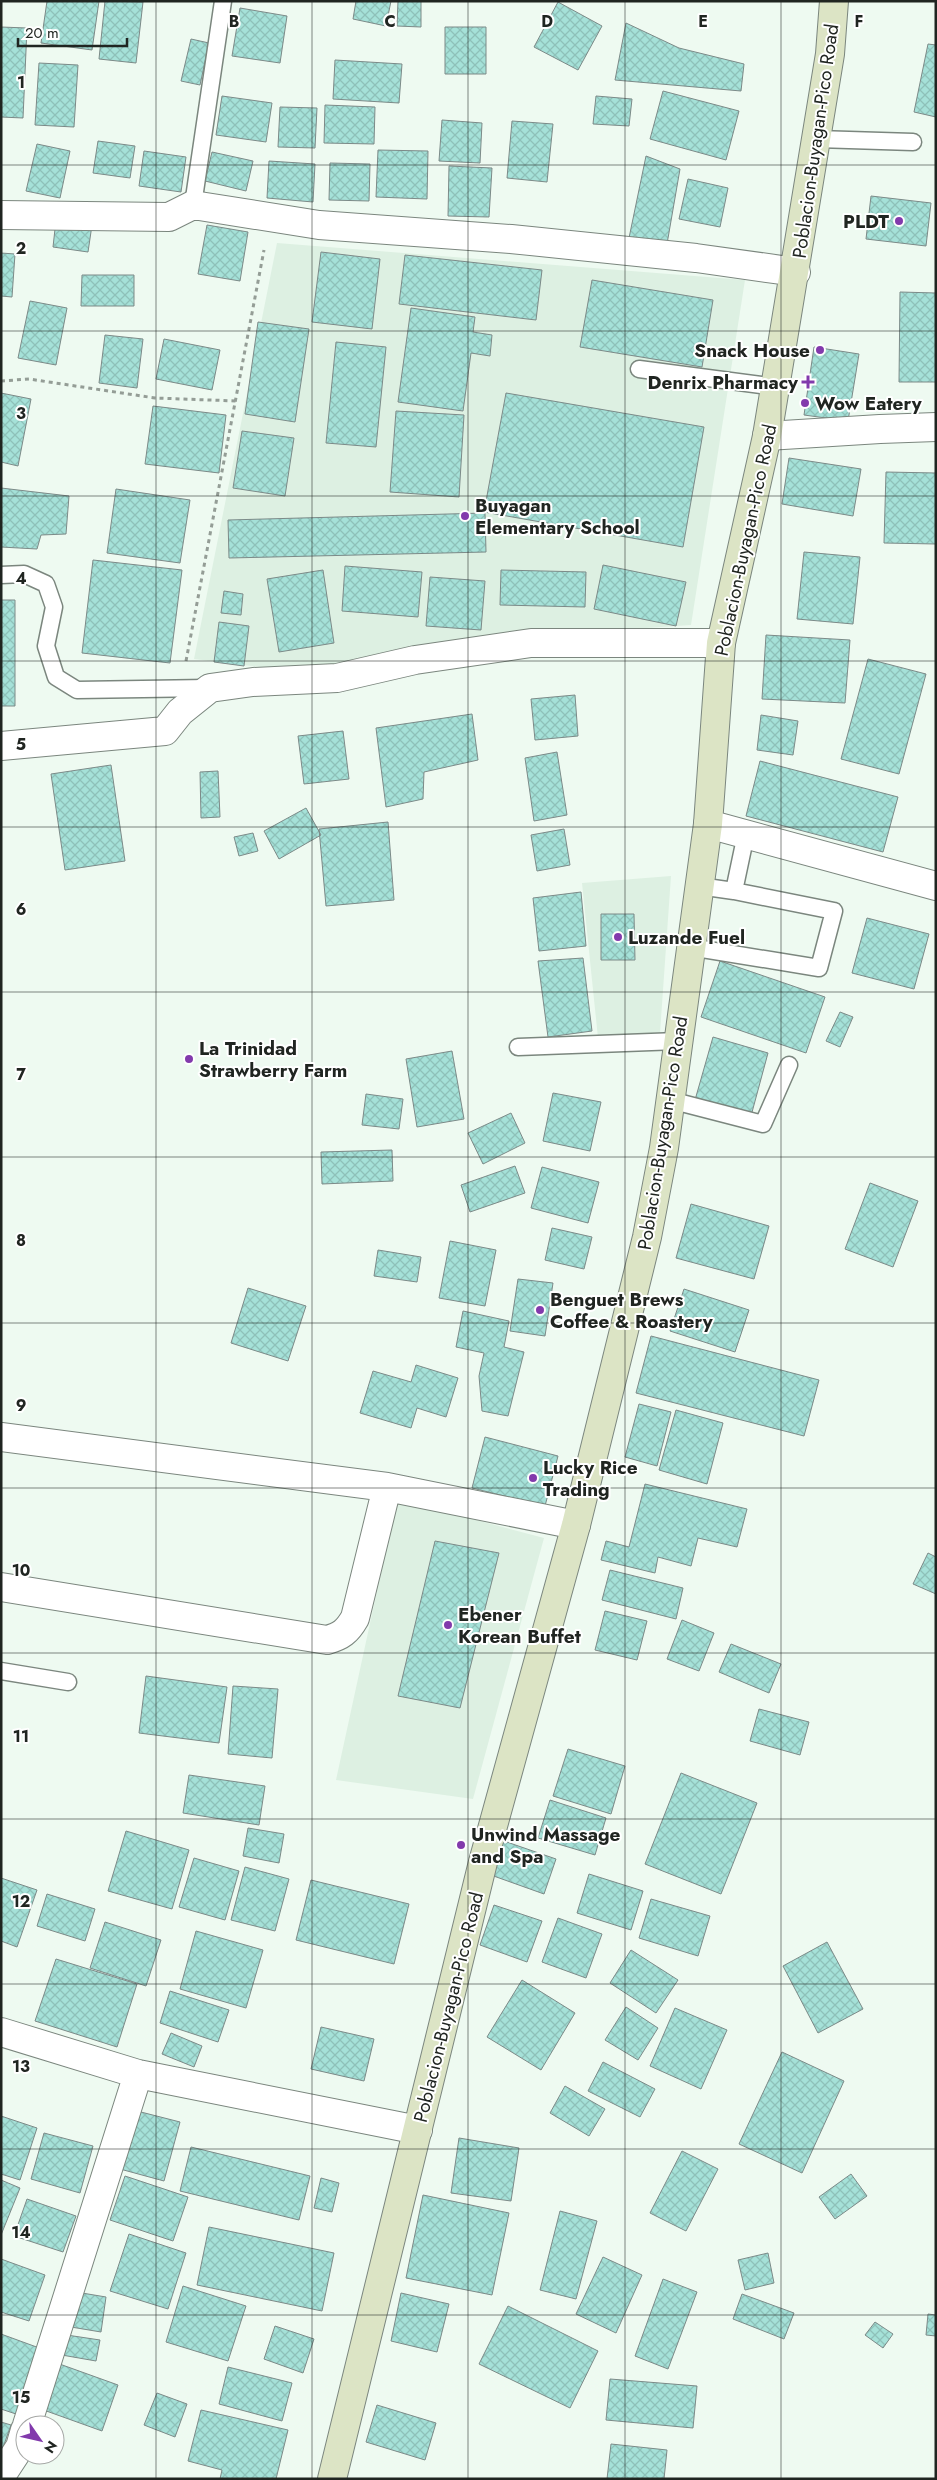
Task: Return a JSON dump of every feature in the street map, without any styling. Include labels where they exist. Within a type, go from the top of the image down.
[{"type":"main road","name":"Poblacion-Buyagan-Pico Road","points":[[332,2479],[483,1862],[576,1525],[647,1237],[664,1148],[708,824],[721,643],[768,436],[830,54],[834,1]]},
{"type":"street","points":[[1,215],[169,217],[193,205],[319,225],[520,240],[696,258],[796,272]]},
{"type":"street","points":[[768,436],[880,428],[936,427]]},
{"type":"street","points":[[1,746],[165,731],[180,712],[210,688],[253,682],[337,678],[415,660],[531,643],[721,643]]},
{"type":"street","points":[[708,824],[936,886]]},
{"type":"street","points":[[1,1437],[387,1486],[576,1525]]},
{"type":"street","points":[[1,1587],[327,1640],[341,1636],[349,1629],[355,1618],[387,1486]]},
{"type":"street","points":[[1,2032],[138,2074],[418,2130]]},
{"type":"street","points":[[30,2415],[138,2074]]},
{"type":"street","points":[[1,2476],[15,2454]]},
{"type":"lane","points":[[193,205],[223,1]]},
{"type":"lane","points":[[817,139],[913,142]]},
{"type":"lane","points":[[639,369],[776,387]]},
{"type":"lane","points":[[1,575],[24,574],[46,584],[54,607],[46,646],[56,677],[78,690],[210,688]]},
{"type":"lane","points":[[734,892],[746,834]]},
{"type":"lane","points":[[690,947],[818,968],[834,911],[699,886]]},
{"type":"lane","points":[[518,1047],[678,1041]]},
{"type":"lane","points":[[670,1100],[763,1124],[789,1065]]},
{"type":"lane","points":[[1,1671],[68,1682]]},
{"type":"path","points":[[181,689],[237,401],[270,217]]},
{"type":"path","points":[[1,381],[29,379],[155,398],[237,401]]},
{"type":"shaded area","name":"Buyagan Elementary School","points":[[277,243],[745,280],[691,625],[528,636],[292,671],[194,659]]},
{"type":"shaded area","points":[[671,876],[660,1033],[598,1038],[582,883]]},
{"type":"shaded area","points":[[397,1499],[544,1538],[473,1799],[336,1780]]},
{"type":"building","points":[[47,1],[99,1],[92,50],[41,43]]},
{"type":"building","points":[[105,1],[143,2],[136,63],[99,59]]},
{"type":"building","points":[[356,1],[391,1],[386,26],[353,19]]},
{"type":"building","points":[[398,1],[421,1],[421,27],[397,26]]},
{"type":"building","points":[[558,2],[602,26],[578,70],[534,47]]},
{"type":"building","points":[[240,8],[287,16],[280,63],[232,56]]},
{"type":"building","points":[[626,23],[679,48],[744,64],[741,91],[615,80]]},
{"type":"building","points":[[1,27],[27,28],[23,118],[1,117]]},
{"type":"building","points":[[445,27],[486,27],[486,74],[445,74]]},
{"type":"building","points":[[191,39],[209,43],[200,85],[181,81]]},
{"type":"building","points":[[928,44],[936,45],[936,117],[914,112]]},
{"type":"building","points":[[335,60],[402,64],[399,103],[333,99]]},
{"type":"building","points":[[39,63],[78,65],[74,127],[35,125]]},
{"type":"building","points":[[663,91],[739,111],[726,160],[650,139]]},
{"type":"building","points":[[222,96],[272,103],[266,142],[216,135]]},
{"type":"building","points":[[596,96],[632,99],[629,126],[593,124]]},
{"type":"building","points":[[325,105],[375,107],[374,144],[324,143]]},
{"type":"building","points":[[280,107],[317,108],[315,148],[278,147]]},
{"type":"building","points":[[442,120],[482,123],[480,163],[439,161]]},
{"type":"building","points":[[512,121],[553,124],[547,182],[507,178]]},
{"type":"building","points":[[98,141],[135,146],[130,178],[93,173]]},
{"type":"building","points":[[37,144],[70,151],[60,198],[26,191]]},
{"type":"building","points":[[378,150],[428,151],[427,199],[376,197]]},
{"type":"building","points":[[144,151],[186,157],[181,192],[139,186]]},
{"type":"building","points":[[212,152],[253,161],[246,191],[205,181]]},
{"type":"building","points":[[646,156],[680,169],[667,244],[629,238]]},
{"type":"building","points":[[269,161],[315,164],[313,202],[267,198]]},
{"type":"building","points":[[330,163],[370,164],[369,201],[329,200]]},
{"type":"building","points":[[449,166],[492,168],[489,217],[448,216]]},
{"type":"building","points":[[688,179],[728,188],[720,227],[679,219]]},
{"type":"building","name":"PLDT","points":[[871,196],[931,203],[926,246],[866,239]]},
{"type":"building","points":[[56,220],[92,225],[88,252],[53,247]]},
{"type":"building","points":[[207,225],[248,232],[240,281],[198,274]]},
{"type":"building","points":[[321,252],[380,259],[372,329],[312,322]]},
{"type":"building","points":[[1,253],[15,254],[12,297],[1,296]]},
{"type":"building","points":[[405,255],[542,270],[536,320],[399,304]]},
{"type":"building","points":[[82,275],[134,275],[134,306],[81,306]]},
{"type":"building","points":[[592,280],[713,300],[702,367],[580,347]]},
{"type":"building","points":[[900,292],[936,293],[936,382],[899,382]]},
{"type":"building","points":[[30,301],[67,308],[56,365],[18,358]]},
{"type":"building","points":[[411,308],[475,317],[473,332],[492,335],[490,356],[471,353],[463,411],[398,402]]},
{"type":"building","points":[[258,322],[309,329],[295,422],[245,414]]},
{"type":"building","points":[[105,335],[143,339],[137,388],[99,383]]},
{"type":"building","points":[[164,339],[220,350],[212,390],[156,379]]},
{"type":"building","points":[[336,342],[386,347],[376,447],[326,443]]},
{"type":"building","points":[[814,347],[859,354],[848,421],[804,415]]},
{"type":"building","points":[[1,393],[31,399],[18,466],[1,462]]},
{"type":"building","points":[[506,393],[704,427],[683,547],[484,512]]},
{"type":"building","points":[[153,406],[226,415],[219,473],[145,464]]},
{"type":"building","points":[[396,411],[464,415],[459,497],[390,492]]},
{"type":"building","points":[[242,431],[294,438],[285,496],[233,488]]},
{"type":"building","points":[[789,458],[861,469],[853,516],[782,504]]},
{"type":"building","points":[[886,472],[936,473],[936,544],[884,543]]},
{"type":"building","points":[[1,488],[69,496],[66,534],[41,535],[37,549],[1,547]]},
{"type":"building","points":[[116,489],[190,500],[180,563],[107,553]]},
{"type":"building","points":[[485,513],[486,552],[229,558],[228,520]]},
{"type":"building","points":[[804,552],[860,557],[853,624],[797,619]]},
{"type":"building","points":[[93,560],[182,570],[170,663],[82,653]]},
{"type":"building","points":[[603,565],[686,582],[676,626],[594,609]]},
{"type":"building","points":[[345,566],[422,572],[418,617],[342,611]]},
{"type":"building","points":[[323,570],[334,643],[279,652],[267,579]]},
{"type":"building","points":[[501,570],[586,572],[585,607],[500,605]]},
{"type":"building","points":[[430,577],[485,581],[481,630],[426,626]]},
{"type":"building","points":[[224,591],[243,594],[241,615],[221,613]]},
{"type":"building","points":[[1,600],[15,600],[15,706],[1,706]]},
{"type":"building","points":[[219,622],[249,626],[244,666],[214,662]]},
{"type":"building","points":[[766,635],[850,640],[845,703],[762,699]]},
{"type":"building","points":[[868,659],[926,674],[899,774],[841,759]]},
{"type":"building","points":[[575,695],[578,736],[535,740],[531,699]]},
{"type":"building","points":[[472,714],[478,760],[424,772],[423,799],[386,807],[376,728]]},
{"type":"building","points":[[761,715],[798,721],[793,755],[757,750]]},
{"type":"building","points":[[343,731],[349,779],[304,784],[298,736]]},
{"type":"building","points":[[557,752],[567,815],[534,821],[525,758]]},
{"type":"building","points":[[760,761],[898,797],[883,852],[746,816]]},
{"type":"building","points":[[111,765],[125,861],[65,870],[51,774]]},
{"type":"building","points":[[218,771],[220,817],[201,818],[200,772]]},
{"type":"building","points":[[306,808],[321,835],[279,859],[264,831]]},
{"type":"building","points":[[388,822],[394,900],[326,906],[319,829]]},
{"type":"building","points":[[564,829],[570,865],[537,871],[531,835]]},
{"type":"building","points":[[253,833],[258,851],[239,856],[234,837]]},
{"type":"building","points":[[581,892],[586,946],[539,951],[533,898]]},
{"type":"building","name":"Luzande Fuel","points":[[601,914],[634,914],[635,960],[601,960]]},
{"type":"building","points":[[867,918],[929,934],[914,989],[852,973]]},
{"type":"building","points":[[583,958],[592,1031],[548,1037],[538,961]]},
{"type":"building","points":[[720,961],[825,997],[806,1053],[701,1017]]},
{"type":"building","points":[[840,1012],[853,1017],[840,1047],[826,1041]]},
{"type":"building","points":[[713,1037],[768,1053],[751,1116],[695,1100]]},
{"type":"building","points":[[452,1051],[464,1119],[417,1127],[406,1059]]},
{"type":"building","points":[[553,1093],[601,1102],[590,1151],[543,1141]]},
{"type":"building","points":[[366,1094],[403,1099],[399,1129],[362,1125]]},
{"type":"building","points":[[511,1113],[525,1143],[483,1164],[468,1133]]},
{"type":"building","points":[[392,1150],[393,1181],[322,1184],[321,1152]]},
{"type":"building","points":[[515,1166],[525,1193],[470,1212],[461,1185]]},
{"type":"building","points":[[542,1167],[599,1182],[588,1223],[531,1208]]},
{"type":"building","points":[[870,1183],[918,1201],[893,1267],[845,1249]]},
{"type":"building","points":[[691,1204],[769,1226],[754,1279],[676,1258]]},
{"type":"building","points":[[552,1228],[592,1237],[584,1269],[545,1260]]},
{"type":"building","points":[[450,1241],[496,1250],[485,1306],[439,1298]]},
{"type":"building","points":[[378,1250],[421,1257],[417,1282],[374,1276]]},
{"type":"building","points":[[518,1279],[553,1283],[545,1336],[510,1331]]},
{"type":"building","points":[[248,1288],[306,1306],[288,1361],[231,1343]]},
{"type":"building","points":[[684,1289],[749,1310],[735,1352],[670,1331]]},
{"type":"building","points":[[463,1311],[509,1321],[504,1347],[524,1352],[508,1416],[482,1411],[479,1376],[484,1353],[456,1347]]},
{"type":"building","points":[[651,1336],[819,1380],[804,1436],[636,1393]]},
{"type":"building","points":[[416,1365],[458,1378],[446,1417],[417,1408],[411,1428],[360,1413],[373,1371],[411,1382]]},
{"type":"building","points":[[639,1404],[671,1412],[657,1466],[625,1457]]},
{"type":"building","points":[[676,1410],[723,1423],[707,1484],[659,1470]]},
{"type":"building","points":[[485,1437],[558,1456],[545,1506],[472,1488]]},
{"type":"building","points":[[645,1484],[747,1509],[737,1547],[698,1538],[691,1566],[658,1557],[655,1573],[601,1560],[606,1541],[629,1547]]},
{"type":"building","name":"Ebener Korean Buffet","points":[[435,1541],[499,1553],[460,1708],[398,1696]]},
{"type":"building","points":[[928,1553],[936,1557],[936,1594],[913,1584]]},
{"type":"building","points":[[610,1570],[683,1588],[676,1619],[602,1600]]},
{"type":"building","points":[[605,1611],[647,1621],[637,1660],[595,1650]]},
{"type":"building","points":[[682,1620],[714,1633],[699,1671],[667,1659]]},
{"type":"building","points":[[731,1644],[781,1664],[769,1693],[719,1672]]},
{"type":"building","points":[[146,1676],[227,1687],[219,1743],[139,1733]]},
{"type":"building","points":[[233,1686],[278,1689],[272,1758],[228,1754]]},
{"type":"building","points":[[759,1709],[809,1722],[800,1755],[750,1741]]},
{"type":"building","points":[[568,1749],[625,1766],[611,1814],[553,1796]]},
{"type":"building","points":[[681,1773],[757,1803],[721,1894],[645,1864]]},
{"type":"building","points":[[189,1775],[265,1786],[259,1825],[183,1813]]},
{"type":"building","points":[[550,1800],[606,1818],[595,1855],[538,1838]]},
{"type":"building","points":[[248,1828],[284,1834],[279,1863],[243,1856]]},
{"type":"building","points":[[126,1831],[189,1850],[172,1909],[108,1891]]},
{"type":"building","points":[[501,1840],[556,1859],[544,1894],[488,1874]]},
{"type":"building","points":[[194,1858],[239,1871],[225,1920],[179,1907]]},
{"type":"building","points":[[245,1867],[289,1879],[275,1931],[231,1920]]},
{"type":"building","points":[[589,1874],[643,1891],[631,1930],[577,1913]]},
{"type":"building","points":[[1,1878],[37,1890],[17,1947],[1,1941]]},
{"type":"building","points":[[311,1880],[409,1904],[394,1964],[296,1940]]},
{"type":"building","points":[[47,1894],[95,1909],[85,1941],[37,1926]]},
{"type":"building","points":[[651,1899],[710,1916],[698,1956],[639,1938]]},
{"type":"building","points":[[494,1905],[542,1921],[527,1962],[480,1945]]},
{"type":"building","points":[[558,1918],[602,1934],[586,1978],[542,1962]]},
{"type":"building","points":[[105,1922],[161,1940],[146,1986],[90,1968]]},
{"type":"building","points":[[196,1931],[263,1950],[246,2008],[180,1989]]},
{"type":"building","points":[[827,1942],[863,2009],[818,2033],[783,1966]]},
{"type":"building","points":[[631,1950],[678,1980],[656,2013],[610,1983]]},
{"type":"building","points":[[56,1959],[137,1984],[117,2047],[35,2021]]},
{"type":"building","points":[[522,1980],[575,2013],[541,2070],[487,2037]]},
{"type":"building","points":[[170,1991],[229,2010],[218,2042],[160,2023]]},
{"type":"building","points":[[626,2007],[658,2028],[638,2060],[605,2040]]},
{"type":"building","points":[[675,2008],[727,2030],[701,2089],[650,2066]]},
{"type":"building","points":[[321,2027],[374,2039],[364,2081],[311,2069]]},
{"type":"building","points":[[171,2033],[202,2046],[194,2067],[162,2054]]},
{"type":"building","points":[[782,2052],[844,2081],[802,2173],[739,2144]]},
{"type":"building","points":[[603,2062],[655,2089],[640,2117],[588,2091]]},
{"type":"building","points":[[565,2086],[605,2109],[589,2136],[550,2113]]},
{"type":"building","points":[[137,2111],[180,2122],[164,2181],[120,2169]]},
{"type":"building","points":[[1,2116],[37,2128],[20,2180],[1,2174]]},
{"type":"building","points":[[44,2133],[93,2146],[80,2193],[31,2179]]},
{"type":"building","points":[[459,2138],[519,2148],[511,2201],[451,2193]]},
{"type":"building","points":[[191,2147],[310,2176],[299,2220],[180,2191]]},
{"type":"building","points":[[682,2151],[718,2169],[686,2231],[650,2213]]},
{"type":"building","points":[[851,2174],[867,2196],[835,2219],[819,2197]]},
{"type":"building","points":[[125,2176],[188,2197],[173,2241],[110,2220]]},
{"type":"building","points":[[321,2178],[339,2183],[332,2212],[314,2208]]},
{"type":"building","points":[[1,2180],[20,2188],[1,2235]]},
{"type":"building","points":[[423,2195],[509,2213],[492,2295],[406,2278]]},
{"type":"building","points":[[27,2199],[76,2216],[63,2252],[14,2236]]},
{"type":"building","points":[[560,2211],[597,2221],[576,2299],[540,2290]]},
{"type":"building","points":[[209,2227],[334,2253],[322,2311],[197,2285]]},
{"type":"building","points":[[129,2234],[186,2253],[168,2309],[110,2291]]},
{"type":"building","points":[[768,2253],[774,2283],[745,2290],[738,2260]]},
{"type":"building","points":[[603,2257],[642,2275],[616,2333],[576,2314]]},
{"type":"building","points":[[1,2259],[45,2275],[29,2321],[1,2312]]},
{"type":"building","points":[[663,2279],[697,2292],[668,2369],[635,2356]]},
{"type":"building","points":[[183,2286],[246,2306],[228,2361],[166,2342]]},
{"type":"building","points":[[76,2292],[106,2297],[101,2332],[71,2327]]},
{"type":"building","points":[[401,2293],[449,2304],[437,2352],[391,2341]]},
{"type":"building","points":[[742,2294],[794,2313],[784,2339],[733,2319]]},
{"type":"building","points":[[508,2306],[598,2351],[570,2408],[479,2364]]},
{"type":"building","points":[[928,2314],[936,2315],[936,2336],[926,2335]]},
{"type":"building","points":[[875,2322],[893,2334],[883,2348],[865,2335]]},
{"type":"building","points":[[275,2326],[314,2339],[303,2373],[264,2359]]},
{"type":"building","points":[[1,2334],[42,2349],[19,2415],[1,2409]]},
{"type":"building","points":[[60,2334],[100,2340],[96,2361],[56,2354]]},
{"type":"building","points":[[54,2362],[118,2385],[102,2431],[65,2418],[65,2415],[57,2415],[38,2408]]},
{"type":"building","points":[[228,2367],[292,2383],[282,2421],[219,2404]]},
{"type":"building","points":[[610,2379],[697,2386],[693,2428],[606,2420]]},
{"type":"building","points":[[157,2393],[187,2404],[175,2437],[144,2425]]},
{"type":"building","points":[[377,2405],[436,2423],[425,2460],[366,2442]]},
{"type":"building","points":[[201,2410],[288,2430],[276,2479],[220,2479],[222,2470],[188,2461]]},
{"type":"building","points":[[1,2422],[11,2425],[1,2453]]},
{"type":"building","points":[[611,2444],[667,2450],[664,2479],[607,2479]]},
{"type":"place","name":"PLDT","points":[[899,221]]},
{"type":"place","name":"Snack House","points":[[820,350]]},
{"type":"place","name":"Denrix Pharmacy","points":[[808,382]]},
{"type":"place","name":"Wow Eatery","points":[[805,403]]},
{"type":"place","name":"Buyagan Elementary School","points":[[465,516]]},
{"type":"place","name":"Luzande Fuel","points":[[618,937]]},
{"type":"place","name":"La Trinidad Strawberry Farm","points":[[189,1059]]},
{"type":"place","name":"Benguet Brews Coffee & Roastery","points":[[540,1310]]},
{"type":"place","name":"Lucky Rice Trading","points":[[533,1478]]},
{"type":"place","name":"Ebener Korean Buffet","points":[[448,1625]]},
{"type":"place","name":"Unwind Massage and Spa","points":[[461,1845]]}]
